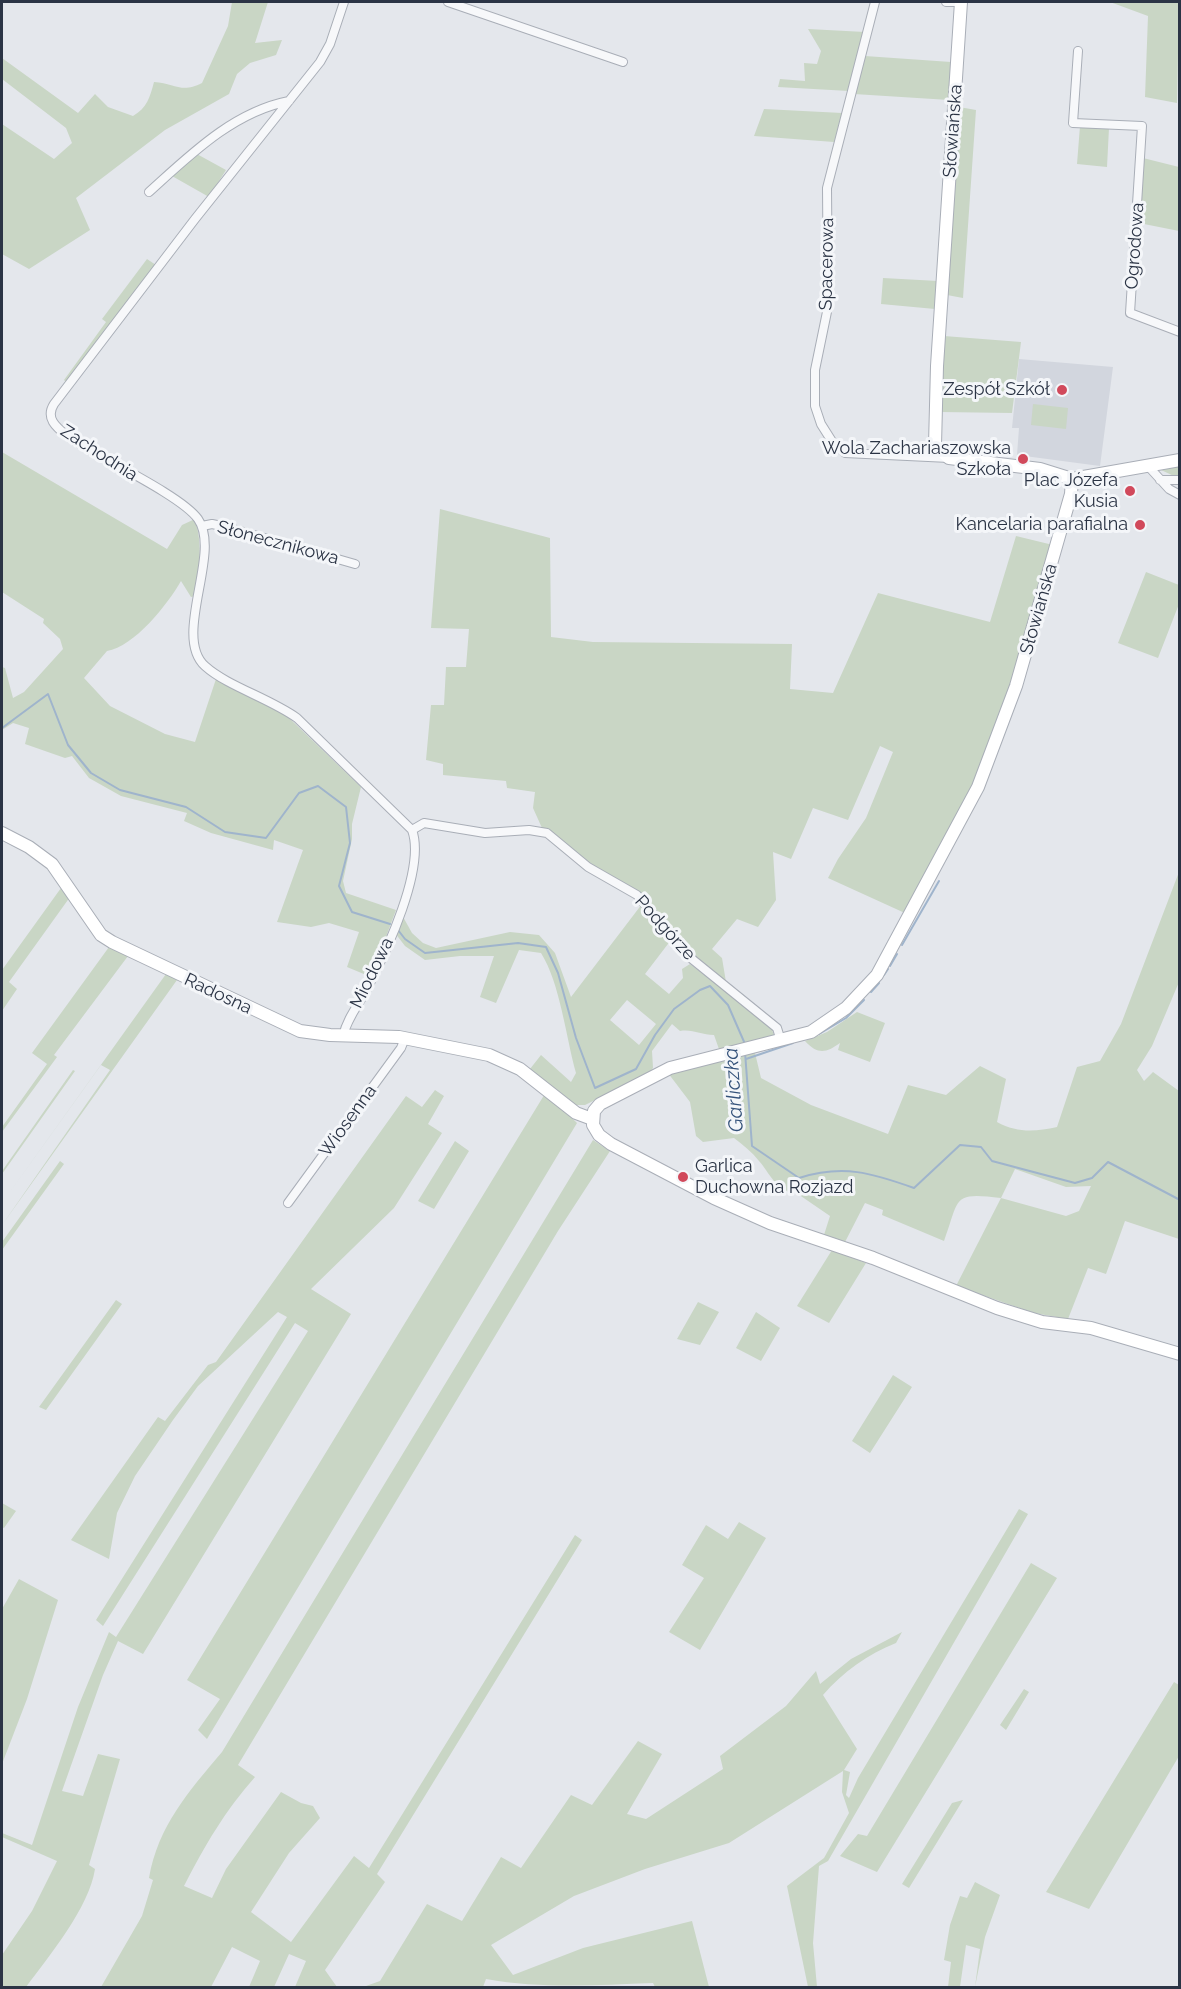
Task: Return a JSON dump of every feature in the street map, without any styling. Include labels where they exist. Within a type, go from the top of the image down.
[{"type":"street","name":"Zachodnia","points":[[202,526],[192,512],[182,504],[66,436],[52,422],[50,414],[54,404],[195,219],[326,53],[344,2]]},
{"type":"street","points":[[448,2],[623,62]]},
{"type":"street","name":"Spacerowa","points":[[875,2],[827,188],[828,307],[815,370],[815,406],[821,424],[833,443],[845,453],[949,458]]},
{"type":"street","points":[[946,2],[961,2]]},
{"type":"street","name":"Słowiańska","points":[[949,458],[935,445],[937,366],[961,2]]},
{"type":"street","name":"Ogrodowa","points":[[1078,51],[1073,123],[1142,126],[1130,313],[1179,332]]},
{"type":"street","points":[[149,192],[223,130],[265,108],[289,101]]},
{"type":"street","points":[[949,458],[1040,469],[1072,479],[1179,460]]},
{"type":"street","points":[[1148,466],[1169,489],[1179,494]]},
{"type":"street","name":"Słowiańska","points":[[592,1119],[594,1111],[600,1104],[670,1068],[811,1032],[846,1008],[877,975],[978,787],[1016,686],[1056,550],[1072,479]]},
{"type":"street","points":[[1160,479],[1179,480]]},
{"type":"street","name":"Słonecznikowa","points":[[202,526],[212,524],[226,527],[355,564]]},
{"type":"street","points":[[202,526],[204,543],[193,644],[197,656],[205,666],[217,674],[280,705],[297,718],[412,830]]},
{"type":"street","name":"Podgórze","points":[[412,830],[424,823],[485,833],[537,830],[548,833],[588,867],[637,895],[687,955],[777,1028],[781,1041]]},
{"type":"street","name":"Miodowa","points":[[343,1036],[376,971],[401,910],[414,858],[415,837],[412,830]]},
{"type":"street","name":"Radosna","points":[[2,833],[29,847],[52,864],[101,934],[112,942],[291,1028],[309,1033],[343,1036],[405,1038],[485,1054],[520,1069],[576,1113],[592,1119]]},
{"type":"street","name":"Wiosenna","points":[[288,1203],[401,1048],[405,1038]]},
{"type":"street","points":[[592,1119],[596,1131],[610,1144],[693,1187],[770,1223],[873,1258],[997,1308],[1042,1322],[1091,1328],[1179,1354]]},
{"type":"shaded area","name":"Zespół Szkół","points":[[1019,359],[1113,367],[1100,466],[1017,455],[1019,428],[1012,428]]},
{"type":"green space","points":[[232,2],[268,2],[255,43],[282,40],[276,55],[250,63],[237,74],[229,94],[165,130],[76,198],[90,230],[29,269],[2,254],[2,124],[54,159],[72,143],[66,128],[2,79],[2,58],[78,113],[95,94],[108,107],[133,116],[147,102],[154,82],[183,88],[202,83],[228,26]]},
{"type":"green space","points":[[1110,2],[1179,2],[1177,103],[1145,97],[1148,16]]},
{"type":"green space","points":[[808,29],[865,32],[849,91],[778,87],[780,79],[805,81],[804,63],[817,64],[821,51]]},
{"type":"green space","points":[[865,56],[951,62],[949,100],[854,94]]},
{"type":"green space","points":[[959,107],[976,110],[963,298],[947,295]]},
{"type":"green space","points":[[764,109],[842,113],[834,142],[754,136]]},
{"type":"green space","points":[[1080,126],[1109,128],[1107,167],[1077,164]]},
{"type":"green space","points":[[195,153],[226,170],[209,197],[172,176]]},
{"type":"green space","points":[[1143,158],[1179,167],[1179,231],[1139,223]]},
{"type":"green space","points":[[147,259],[156,265],[67,383],[64,380],[106,322],[102,319]]},
{"type":"green space","points":[[883,278],[938,281],[935,309],[881,304]]},
{"type":"green space","points":[[944,336],[1021,342],[1012,413],[940,412]]},
{"type":"green space","points":[[1033,404],[1068,408],[1066,429],[1031,425]]},
{"type":"green space","points":[[2,452],[167,549],[182,525],[195,519],[200,548],[196,596],[191,597],[181,581],[168,601],[139,633],[128,642],[107,651],[84,678],[110,706],[165,734],[195,742],[216,679],[261,700],[287,716],[361,787],[352,824],[352,839],[343,881],[346,893],[396,910],[371,977],[347,967],[359,932],[329,923],[311,927],[277,922],[303,850],[274,840],[273,850],[211,833],[184,821],[187,813],[121,796],[89,778],[72,756],[65,758],[25,744],[29,728],[13,723],[2,730],[2,667],[5,668],[13,698],[24,692],[63,649],[60,639],[43,623],[44,619],[2,592]]},
{"type":"green space","points":[[1176,466],[1179,468],[1179,475],[1176,477],[1159,469]]},
{"type":"green space","points":[[440,509],[550,538],[551,637],[593,642],[792,644],[790,689],[833,693],[878,593],[990,622],[1016,536],[1053,545],[1012,685],[973,787],[907,914],[828,878],[866,818],[893,752],[880,746],[848,820],[813,808],[791,859],[773,852],[776,900],[758,927],[737,919],[712,949],[722,958],[726,982],[706,970],[641,896],[587,865],[542,828],[533,808],[535,792],[507,788],[506,781],[443,775],[443,764],[426,760],[431,705],[444,705],[446,667],[466,667],[469,629],[431,628]]},
{"type":"green space","points":[[1146,572],[1179,585],[1179,604],[1158,658],[1118,643]]},
{"type":"green space","points":[[1179,872],[1179,982],[1152,1046],[1137,1070],[1144,1081],[1153,1072],[1179,1091],[1179,1239],[1125,1221],[1106,1274],[1088,1268],[1068,1319],[1034,1313],[956,1286],[1001,1198],[973,1196],[960,1201],[944,1241],[882,1215],[883,1210],[865,1203],[844,1244],[823,1238],[830,1216],[795,1192],[789,1192],[779,1186],[741,1143],[734,1138],[703,1142],[696,1136],[690,1102],[668,1073],[755,1053],[761,1078],[811,1105],[888,1134],[908,1085],[946,1095],[980,1066],[1006,1079],[997,1122],[1019,1130],[1041,1130],[1057,1127],[1077,1067],[1100,1061],[1121,1024]],"holes":[[[1015,1169],[1066,1187],[1091,1186],[1079,1211],[1066,1216],[1001,1198]]]},
{"type":"green space","points":[[61,888],[70,897],[9,982],[17,989],[2,1011],[2,970]]},
{"type":"green space","points":[[642,904],[671,940],[645,974],[669,994],[683,978],[682,969],[690,964],[770,1025],[775,1037],[720,1052],[714,1035],[680,1031],[672,1024],[652,1051],[653,1068],[648,1074],[585,1105],[574,1105],[530,1069],[541,1055],[571,1082],[576,1073],[558,995],[548,965],[541,953],[519,950],[496,1003],[480,997],[494,956],[460,956],[425,960],[405,946],[395,933],[402,915],[412,933],[423,943],[436,948],[510,932],[539,935],[555,953],[571,997]],"holes":[[[627,1000],[656,1024],[639,1045],[610,1020]]]},
{"type":"green space","points":[[109,947],[128,956],[54,1055],[57,1057],[2,1132],[2,1127],[47,1064],[32,1053]]},
{"type":"green space","points":[[166,974],[177,980],[2,1225],[110,1070],[101,1065],[2,1203]]},
{"type":"green space","points":[[857,1012],[885,1023],[870,1062],[838,1050],[840,1043],[822,1051],[814,1049],[805,1041],[827,1032]]},
{"type":"green space","points":[[73,1070],[75,1071],[2,1174],[2,1171]]},
{"type":"green space","points":[[435,1090],[444,1096],[428,1124],[442,1133],[394,1208],[311,1289],[351,1314],[143,1654],[118,1641],[103,1675],[62,1791],[83,1796],[98,1754],[120,1759],[89,1865],[95,1869],[91,1884],[85,1900],[67,1931],[26,1987],[2,1987],[2,1955],[32,1911],[57,1861],[2,1837],[2,1833],[32,1845],[78,1707],[109,1632],[116,1637],[308,1331],[295,1323],[103,1626],[96,1620],[287,1317],[278,1312],[198,1386],[135,1476],[117,1513],[109,1559],[71,1540],[158,1417],[165,1421],[208,1365],[216,1362],[406,1096],[422,1107]]},
{"type":"green space","points":[[546,1092],[577,1123],[207,1739],[198,1730],[220,1699],[187,1680]]},
{"type":"green space","points":[[593,1140],[610,1151],[558,1231],[238,1765],[255,1777],[216,1829],[184,1886],[212,1898],[226,1869],[281,1792],[301,1803],[313,1806],[320,1818],[289,1853],[251,1912],[291,1942],[354,1856],[369,1868],[575,1535],[582,1540],[377,1874],[385,1882],[325,1970],[337,1987],[295,1987],[306,1961],[289,1954],[274,1987],[249,1987],[260,1961],[232,1947],[211,1987],[101,1987],[142,1916],[153,1880],[149,1878],[153,1859],[176,1810],[222,1752]]},
{"type":"green space","points":[[455,1141],[469,1151],[434,1209],[418,1201]]},
{"type":"green space","points":[[60,1161],[64,1164],[2,1250],[2,1242]]},
{"type":"green space","points":[[832,1250],[866,1263],[829,1323],[797,1306]]},
{"type":"green space","points":[[116,1300],[122,1304],[46,1410],[39,1407]]},
{"type":"green space","points":[[698,1302],[719,1312],[700,1345],[677,1339]]},
{"type":"green space","points":[[756,1312],[780,1328],[761,1361],[736,1348]]},
{"type":"green space","points":[[893,1375],[912,1387],[870,1453],[852,1441]]},
{"type":"green space","points":[[2,1503],[16,1511],[4,1528],[2,1527]]},
{"type":"green space","points":[[1019,1509],[1028,1514],[828,1861],[819,1866],[813,1943],[817,1987],[808,1987],[787,1886],[824,1858],[849,1813],[842,1792],[843,1771],[729,1843],[645,1869],[574,1896],[491,1945],[513,1975],[583,1948],[692,1921],[709,1987],[655,1987],[653,1983],[549,1985],[486,1979],[483,1987],[366,1986],[380,1981],[427,1904],[462,1921],[501,1857],[521,1868],[571,1795],[592,1805],[638,1741],[662,1754],[627,1814],[646,1819],[723,1769],[720,1756],[786,1706],[816,1671],[820,1684],[851,1659],[902,1632],[896,1643],[856,1664],[823,1695],[857,1749],[844,1770],[850,1772],[846,1795],[849,1798],[858,1778]]},
{"type":"green space","points":[[739,1522],[766,1538],[700,1650],[669,1632],[704,1578],[682,1565],[706,1525],[728,1539]]},
{"type":"green space","points":[[1031,1563],[1057,1578],[877,1872],[840,1856],[858,1834],[867,1836]]},
{"type":"green space","points":[[19,1579],[58,1600],[27,1699],[2,1764],[2,1609]]},
{"type":"green space","points":[[1174,1682],[1179,1685],[1179,1756],[1089,1909],[1046,1892]]},
{"type":"green space","points":[[1024,1689],[1029,1692],[1006,1730],[1000,1725]]},
{"type":"green space","points":[[963,1800],[909,1888],[902,1884],[952,1803]]},
{"type":"green space","points":[[975,1882],[1000,1895],[985,1937],[975,1987],[980,1949],[966,1945],[960,1987],[948,1987],[951,1962],[944,1960],[950,1925],[960,1896],[967,1898]]},
{"type":"waterway","name":"Garliczka","points":[[2,728],[48,694],[68,745],[91,773],[120,790],[186,807],[225,832],[266,838],[299,793],[318,786],[346,807],[350,843],[339,886],[352,912],[390,924]]},
{"type":"waterway","points":[[902,945],[939,881]]},
{"type":"waterway","name":"Garliczka","points":[[398,930],[405,939],[425,953],[518,943],[546,947],[558,973],[576,1038],[595,1088],[636,1069],[655,1035],[674,1009],[700,990],[710,986],[728,1005],[745,1044]]},
{"type":"waterway","points":[[890,966],[897,954]]},
{"type":"waterway","points":[[884,975],[888,969]]},
{"type":"waterway","points":[[871,992],[879,983]]},
{"type":"waterway","points":[[819,1034],[846,1018],[864,1000]]},
{"type":"waterway","points":[[746,1059],[793,1043]]},
{"type":"waterway","name":"Garliczka","points":[[745,1052],[752,1146],[799,1178],[830,1172],[857,1172],[914,1188],[960,1145],[981,1147],[992,1161],[1075,1183],[1092,1178],[1108,1162],[1180,1200]]},
{"type":"place","name":"Zespół Szkół","points":[[1062,390]]},
{"type":"place","name":"Wola Zachariaszowska Szkoła","points":[[1023,459]]},
{"type":"place","name":"Plac Józefa Kusia","points":[[1130,491]]},
{"type":"place","name":"Kancelaria parafialna","points":[[1140,525]]},
{"type":"place","name":"Garlica Duchowna Rozjazd","points":[[683,1177]]}]
